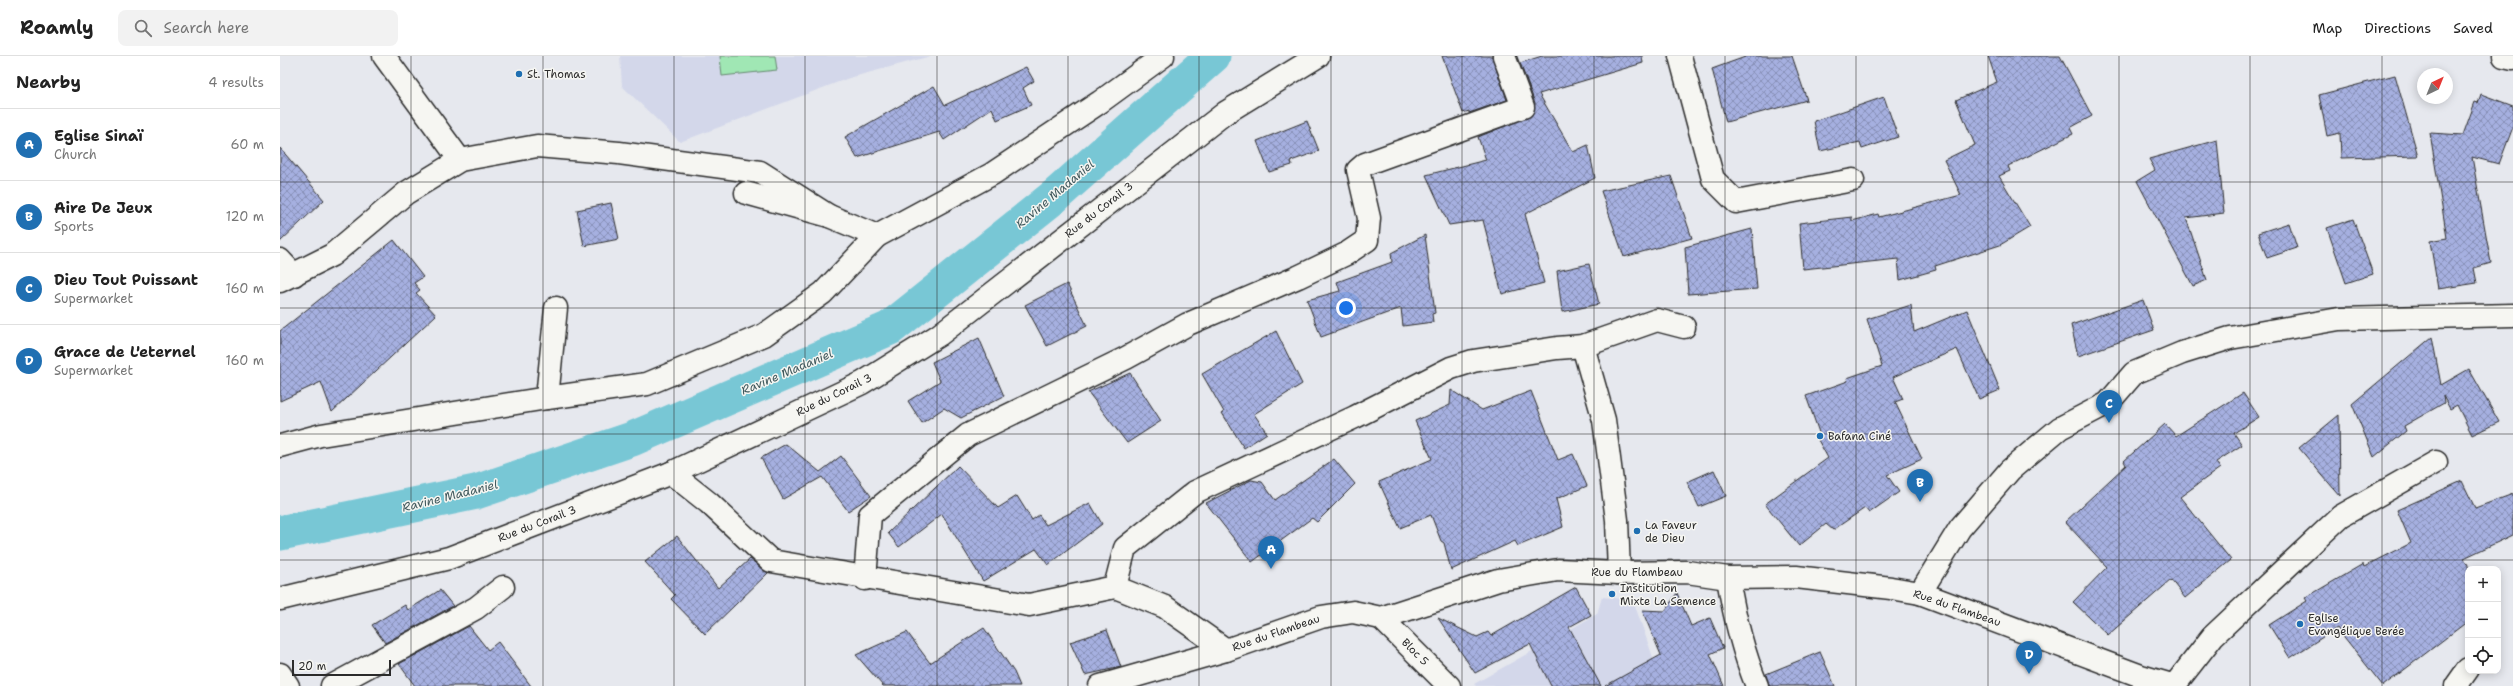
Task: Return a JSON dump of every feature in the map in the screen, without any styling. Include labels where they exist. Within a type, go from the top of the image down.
[{"type":"street","points":[[384,56],[460,160]]},
{"type":"street","points":[[280,446],[321,435],[547,398],[647,384],[764,335],[823,293],[877,236],[992,174],[1100,102],[1163,56]]},
{"type":"street","name":"Rue du Corail 3","points":[[280,599],[449,558],[671,473],[862,383],[939,335],[1225,113],[1318,56]]},
{"type":"street","points":[[865,578],[870,515],[968,435],[1126,358],[1188,324],[1298,277],[1346,254],[1367,240],[1369,218],[1358,170],[1365,164],[1523,107],[1504,56]]},
{"type":"street","points":[[1680,56],[1713,179],[1736,202],[1852,180]]},
{"type":"street","points":[[2504,56],[2513,58]]},
{"type":"street","points":[[285,272],[332,255],[406,193],[460,160],[536,146],[620,153],[760,172],[829,216]]},
{"type":"street","points":[[746,192],[829,216],[877,236]]},
{"type":"street","points":[[547,398],[556,308]]},
{"type":"street","points":[[1920,593],[1960,528],[2010,470],[2060,428],[2108,403],[2134,373],[2182,353],[2230,338],[2339,319],[2513,315]]},
{"type":"street","points":[[1114,587],[1125,548],[1195,492],[1355,417],[1451,368],[1489,359],[1557,348],[1583,346],[1657,320],[1684,327]]},
{"type":"street","points":[[1583,346],[1604,420],[1617,520],[1619,573]]},
{"type":"street","points":[[2175,686],[2213,636],[2341,516],[2436,462]]},
{"type":"street","points":[[671,473],[709,503],[771,561],[865,578],[956,591],[1029,605],[1114,587],[1164,607],[1226,650]]},
{"type":"street","name":"Rue du Flambeau","points":[[1100,686],[1226,650],[1321,616],[1353,612],[1381,618],[1498,580],[1558,570],[1619,573],[1687,572],[1728,578],[1796,577],[1920,593],[2137,681],[2175,686]]},
{"type":"street","points":[[1728,578],[1732,604],[1749,666],[1757,686]]},
{"type":"street","points":[[332,686],[476,608],[503,587]]},
{"type":"street","name":"Bloc 5","points":[[1381,618],[1449,686]]},
{"type":"street","points":[[2456,686],[2465,673]]},
{"type":"street","points":[[280,674],[288,686]]},
{"type":"shaded area","points":[[620,56],[931,56],[849,78],[680,142],[622,86]]},
{"type":"shaded area","points":[[1602,597],[1633,600],[1663,686],[1476,686],[1474,684],[1597,614]]},
{"type":"green space","points":[[720,56],[775,56],[777,70],[722,76]]},
{"type":"building","points":[[1442,56],[1492,56],[1507,100],[1469,113],[1469,111],[1463,113]]},
{"type":"building","points":[[1542,56],[1642,56],[1643,63],[1539,94],[1573,152],[1588,145],[1595,178],[1525,214],[1544,283],[1502,294],[1483,220],[1449,225],[1426,175],[1486,160],[1478,137],[1532,115],[1535,103],[1520,63]]},
{"type":"building","points":[[1748,56],[1792,56],[1807,100],[1726,122],[1712,69]]},
{"type":"building","points":[[1988,56],[2060,56],[2092,116],[2070,128],[2073,134],[2008,166],[2010,171],[1999,176],[2030,227],[2000,245],[1935,266],[1936,270],[1900,280],[1898,259],[1803,269],[1799,223],[1852,217],[1852,221],[1878,214],[1879,217],[1961,195],[1944,160],[1975,145],[1956,100],[1997,82]]},
{"type":"building","points":[[1026,67],[1034,81],[1023,88],[1031,105],[997,120],[992,108],[944,140],[939,132],[857,158],[845,137],[934,86],[945,105]]},
{"type":"building","points":[[2395,75],[2418,156],[2341,158],[2340,133],[2327,136],[2319,95]]},
{"type":"building","points":[[2481,94],[2513,106],[2513,127],[2499,164],[2472,157],[2491,263],[2474,268],[2477,283],[2438,289],[2430,241],[2447,238],[2430,133],[2463,135],[2475,102],[2478,103]]},
{"type":"building","points":[[1884,97],[1898,137],[1862,149],[1860,142],[1820,151],[1814,121]]},
{"type":"building","points":[[1307,121],[1319,151],[1291,161],[1292,165],[1269,172],[1257,141]]},
{"type":"building","points":[[2217,140],[2224,213],[2186,218],[2207,280],[2193,286],[2137,181],[2155,170],[2149,159]]},
{"type":"building","points":[[280,148],[324,200],[280,242]]},
{"type":"building","points":[[1671,176],[1692,238],[1624,257],[1601,191]]},
{"type":"building","points":[[611,203],[619,239],[584,246],[577,210]]},
{"type":"building","points":[[2353,219],[2373,274],[2346,283],[2327,228]]},
{"type":"building","points":[[2289,223],[2297,248],[2267,258],[2258,233]]},
{"type":"building","points":[[1752,229],[1757,289],[1688,294],[1685,247]]},
{"type":"building","points":[[1425,235],[1435,313],[1432,314],[1433,322],[1403,326],[1401,308],[1321,337],[1307,300],[1340,291],[1337,282],[1392,262],[1391,253]]},
{"type":"building","points":[[394,240],[423,277],[414,283],[420,290],[416,293],[436,315],[332,412],[321,382],[280,401],[280,331]]},
{"type":"building","points":[[1589,264],[1599,304],[1562,312],[1557,271]]},
{"type":"building","points":[[1067,284],[1087,326],[1047,346],[1025,305]]},
{"type":"building","points":[[2143,300],[2154,330],[2078,356],[2071,325]]},
{"type":"building","points":[[1911,305],[1914,332],[1967,310],[2000,390],[1979,399],[1957,349],[1893,377],[1903,399],[1895,402],[1922,459],[1887,475],[1899,492],[1869,513],[1865,508],[1833,530],[1826,524],[1799,546],[1765,504],[1828,458],[1818,440],[1821,438],[1806,396],[1848,381],[1847,378],[1882,366],[1867,319]]},
{"type":"building","points":[[1276,331],[1302,384],[1254,414],[1267,433],[1244,448],[1222,413],[1224,412],[1202,374]]},
{"type":"building","points":[[2432,337],[2441,385],[2469,369],[2499,422],[2472,435],[2457,405],[2450,409],[2443,396],[2444,403],[2404,426],[2406,431],[2374,457],[2352,404]]},
{"type":"building","points":[[979,338],[1004,396],[961,418],[944,408],[922,423],[908,401],[940,381],[932,362]]},
{"type":"building","points":[[1130,373],[1161,421],[1127,443],[1088,392]]},
{"type":"building","points":[[1451,390],[1482,410],[1531,391],[1558,460],[1573,454],[1587,486],[1556,499],[1563,527],[1518,546],[1515,541],[1451,570],[1444,543],[1441,541],[1431,515],[1400,528],[1379,482],[1432,459],[1415,421],[1450,405]]},
{"type":"building","points":[[2243,393],[2259,417],[2234,433],[2242,445],[2216,462],[2220,468],[2180,497],[2231,560],[2185,598],[2171,580],[2108,635],[2073,602],[2107,567],[2065,522],[2126,465],[2124,461],[2165,424],[2176,436]]},
{"type":"building","points":[[2339,415],[2340,496],[2299,448]]},
{"type":"building","points":[[786,444],[820,472],[841,456],[871,496],[848,511],[822,477],[783,499],[761,458]]},
{"type":"building","points":[[1334,459],[1355,484],[1317,522],[1312,518],[1252,562],[1206,503],[1251,480],[1262,482],[1275,500]]},
{"type":"building","points":[[958,466],[998,508],[1017,496],[1032,520],[1039,515],[1046,525],[1090,503],[1102,524],[1048,565],[1036,549],[983,581],[942,514],[899,547],[888,533]]},
{"type":"building","points":[[1714,470],[1726,496],[1699,507],[1687,482]]},
{"type":"building","points":[[2462,481],[2475,508],[2513,494],[2513,535],[2464,558],[2468,565],[2465,566],[2465,623],[2383,686],[2337,628],[2290,658],[2269,625],[2307,601],[2305,598],[2363,564],[2364,567],[2411,543],[2397,510]]},
{"type":"building","points":[[677,536],[718,588],[750,559],[768,573],[705,634],[671,599],[675,595],[645,562]]},
{"type":"building","points":[[1576,587],[1591,615],[1569,627],[1601,686],[1551,686],[1530,644],[1475,673],[1438,618],[1477,637],[1488,632],[1491,636]]},
{"type":"building","points":[[440,590],[453,606],[385,643],[372,625],[405,605],[408,610]]},
{"type":"building","points":[[1677,593],[1691,626],[1710,618],[1723,648],[1710,654],[1724,686],[1605,686],[1661,655],[1642,610],[1665,611]]},
{"type":"building","points":[[469,626],[488,650],[498,642],[531,686],[415,686],[399,664]]},
{"type":"building","points":[[984,628],[1014,672],[1020,686],[883,686],[856,655],[907,632],[930,663]]},
{"type":"building","points":[[1107,630],[1121,667],[1085,675],[1070,642]]},
{"type":"building","points":[[1820,652],[1835,686],[1769,686],[1766,674]]},
{"type":"waterway","name":"Ravine Madaniel","points":[[280,533],[476,492],[632,439],[890,328],[1055,196],[1213,56]]},
{"type":"place","name":"St. Thomas","points":[[519,74]]},
{"type":"place","name":"Dieu Tout Puissant","points":[[2109,423]]},
{"type":"place","name":"Bafana Ciné","points":[[1820,436]]},
{"type":"place","name":"Aire De Jeux","points":[[1920,502]]},
{"type":"place","name":"La Faveur de Dieu","points":[[1637,531]]},
{"type":"place","name":"Eglise Sinaï","points":[[1271,569]]},
{"type":"place","name":"Institution Mixte La Semence","points":[[1612,594]]},
{"type":"place","name":"Eglise Evangélique Berée","points":[[2300,624]]},
{"type":"place","name":"Grace de L'eternel","points":[[2029,674]]}]
